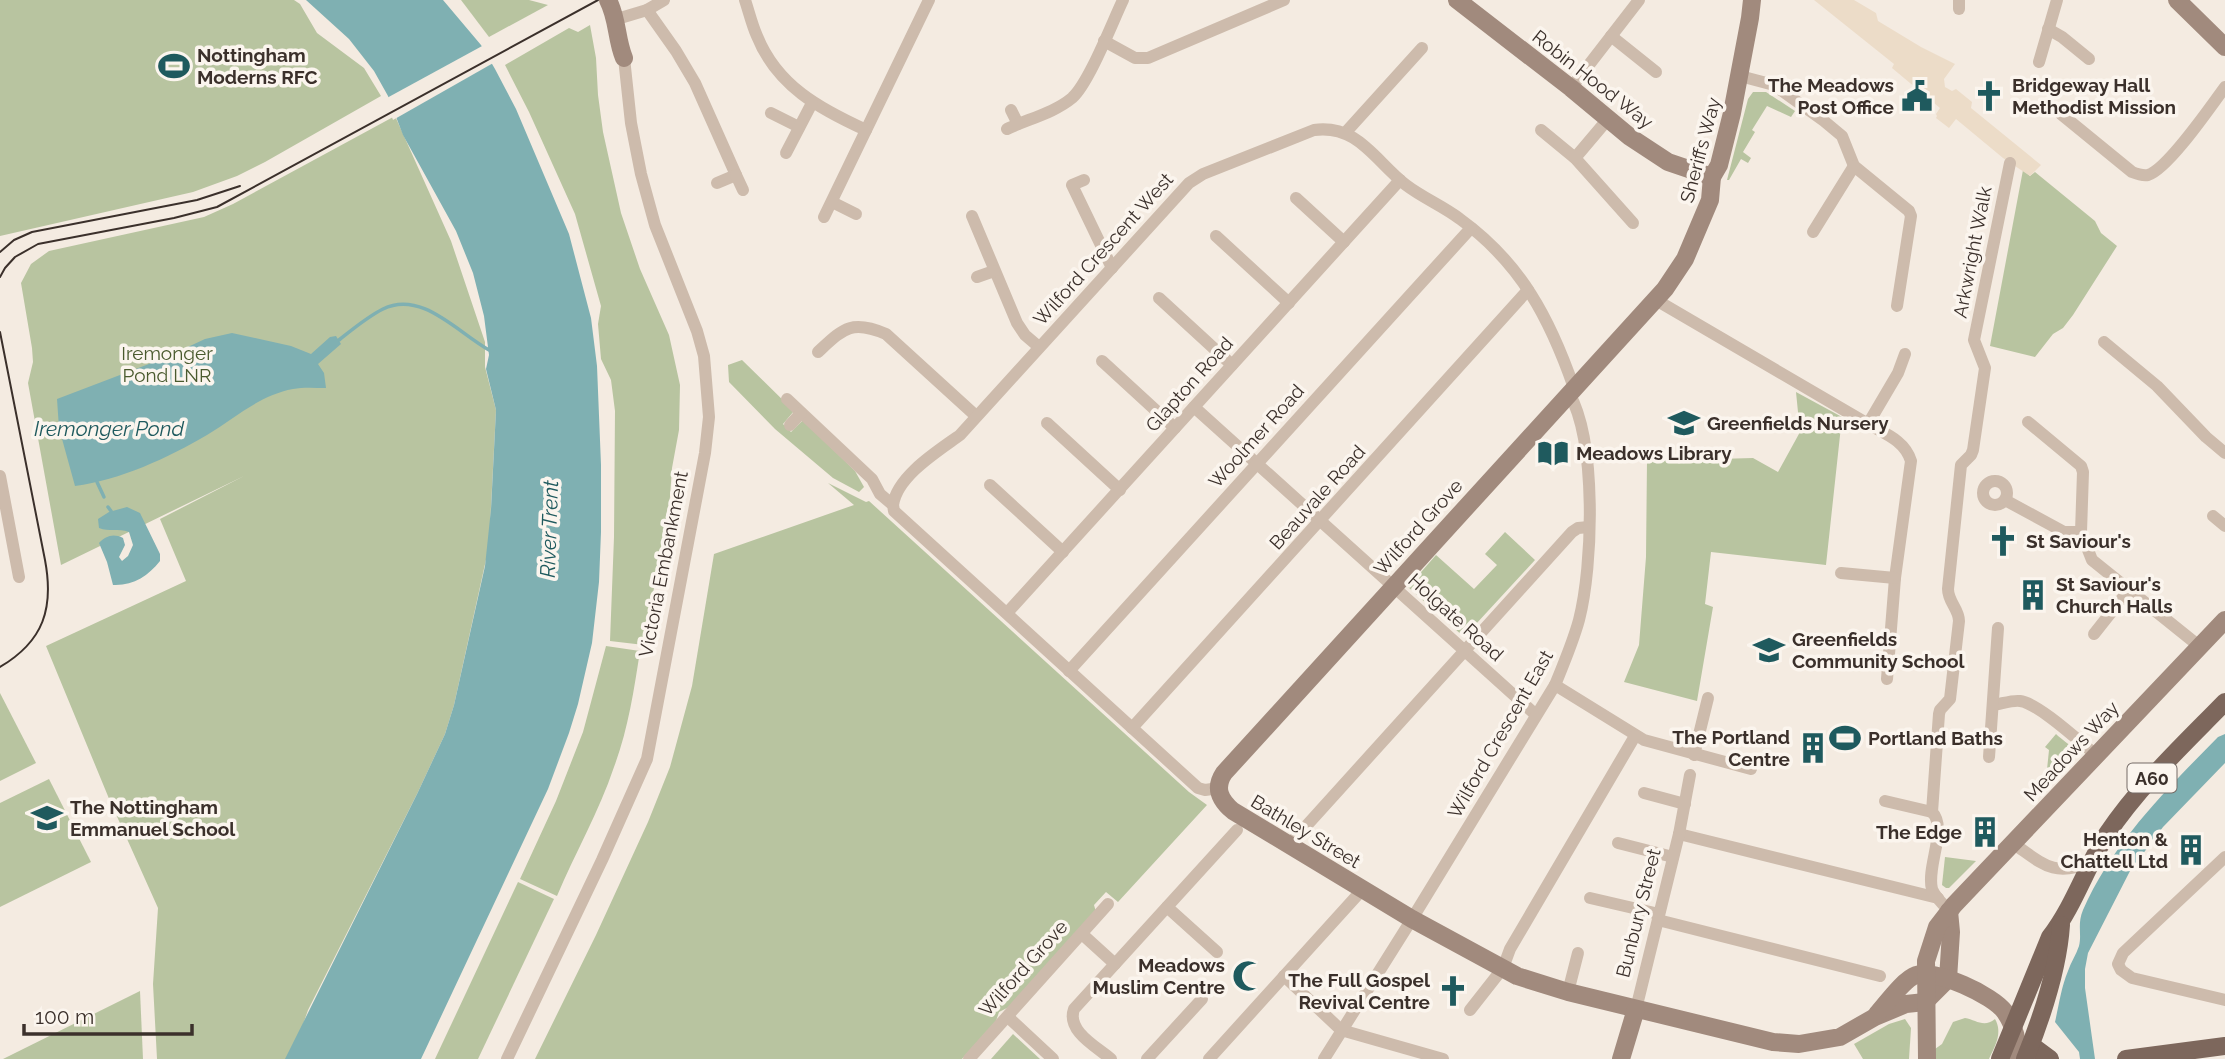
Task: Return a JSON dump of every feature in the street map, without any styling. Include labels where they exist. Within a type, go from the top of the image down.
[{"type":"main road","name":"A60","points":[[2000,1059],[2050,937],[2062,922],[2107,834],[2135,796],[2225,702]]},
{"type":"main road","name":"A60","points":[[2028,1052],[2050,986],[2062,922]]},
{"type":"main road","points":[[2126,1059],[2198,1054],[2225,1046]]},
{"type":"main road","points":[[2028,1052],[2050,1059]]},
{"type":"street","name":"Victoria Embankment","points":[[508,1059],[647,759],[705,453],[709,417],[704,356],[691,313],[655,225],[641,174],[631,123],[624,58],[619,45],[622,22],[608,0]]},
{"type":"street","points":[[622,22],[664,0]]},
{"type":"street","points":[[745,0],[757,38],[786,79],[812,103],[866,130]]},
{"type":"street","points":[[824,217],[929,0]]},
{"type":"street","points":[[1011,110],[1012,126],[1053,109],[1075,96],[1124,0]]},
{"type":"street","points":[[1104,41],[1135,58],[1148,58],[1284,0]]},
{"type":"street","name":"Robin Hood Way","points":[[1457,0],[1630,136],[1668,162],[1712,177]]},
{"type":"street","points":[[1572,88],[1639,0]]},
{"type":"street","name":"Sheriffs Way","points":[[1656,300],[1685,259],[1710,200],[1712,177],[1723,152],[1740,76],[1752,0]]},
{"type":"street","points":[[2040,56],[2057,0]]},
{"type":"street","points":[[2177,0],[2225,47]]},
{"type":"street","points":[[647,10],[695,83],[743,190]]},
{"type":"street","points":[[2048,29],[2089,59]]},
{"type":"street","points":[[1611,36],[1656,72]]},
{"type":"street","points":[[1422,48],[1346,132],[1400,180],[1471,228],[1505,260],[1528,290],[1558,343],[1572,391]]},
{"type":"street","points":[[1740,76],[1774,85],[1833,128],[1842,136],[1854,166],[1912,216],[1897,306]]},
{"type":"street","points":[[2061,114],[2132,172],[2143,176],[2163,165],[2225,88]]},
{"type":"street","points":[[786,153],[812,103]]},
{"type":"street","points":[[771,113],[799,127]]},
{"type":"street","points":[[2078,128],[2087,117]]},
{"type":"street","points":[[1575,158],[1608,119]]},
{"type":"street","name":"Wilford Crescent West","points":[[892,505],[897,492],[914,471],[960,435],[1195,178],[1314,130],[1330,128],[1346,132]]},
{"type":"street","points":[[1541,130],[1575,158],[1633,223]]},
{"type":"street","name":"Arkwright Walk","points":[[1943,904],[1933,892],[1931,882],[1938,831],[1938,821],[1932,812],[1939,713],[1950,699],[1959,621],[1948,596],[1961,465],[1971,456],[1973,450],[1985,368],[1974,340],[1993,225],[2010,163]]},
{"type":"street","points":[[1813,232],[1854,166]]},
{"type":"street","points":[[717,183],[736,175]]},
{"type":"street","points":[[1084,180],[1072,185],[1112,268]]},
{"type":"street","name":"Glapton Road","points":[[1007,613],[1400,180]]},
{"type":"street","points":[[1296,198],[1344,242]]},
{"type":"street","points":[[832,202],[856,214]]},
{"type":"street","points":[[972,216],[1017,323],[1025,335],[1039,347]]},
{"type":"street","name":"Woolmer Road","points":[[1069,671],[1471,228]]},
{"type":"street","points":[[1216,236],[1289,303]]},
{"type":"street","points":[[977,277],[994,271]]},
{"type":"street","name":"Beauvale Road","points":[[1132,727],[1528,290]]},
{"type":"street","points":[[1159,298],[1232,365]]},
{"type":"street","points":[[1656,300],[1896,439],[1909,455],[1911,461],[1895,578],[1887,679]]},
{"type":"street","name":"Wilford Grove","points":[[1219,788],[1224,773],[1656,300]]},
{"type":"street","points":[[818,352],[841,330],[861,326],[886,334],[976,416]]},
{"type":"street","points":[[2104,342],[2157,386],[2225,453]]},
{"type":"street","points":[[1868,424],[1898,373],[1905,354]]},
{"type":"street","points":[[1102,361],[1175,428]]},
{"type":"street","name":"Wilford Crescent East","points":[[1324,1059],[1555,685],[1571,645],[1581,610],[1589,527],[1584,438],[1572,391]]},
{"type":"street","points":[[787,399],[872,479],[894,511],[1198,788],[1219,788]]},
{"type":"street","name":"Holgate Road","points":[[1194,407],[1536,715]]},
{"type":"street","points":[[790,425],[801,413]]},
{"type":"street","points":[[2040,431],[2049,420]]},
{"type":"street","points":[[2028,422],[2081,466],[2081,532],[2092,560],[2199,646]]},
{"type":"street","points":[[1047,423],[1119,490]]},
{"type":"street","points":[[0,476],[5,535],[19,577]]},
{"type":"street","points":[[990,485],[1063,552]]},
{"type":"street","points":[[2004,500],[2054,528],[2064,532],[2081,532]]},
{"type":"street","points":[[2213,516],[2222,529]]},
{"type":"street","points":[[1289,845],[1572,532],[1578,528],[1589,527]]},
{"type":"street","points":[[1841,573],[1895,578]]},
{"type":"street","points":[[2094,635],[2108,627],[2128,591]]},
{"type":"street","name":"Meadows Way","points":[[1927,1059],[1919,1003],[1926,974],[1926,961],[1943,904],[2014,844],[2225,620]]},
{"type":"street","points":[[1989,757],[1998,628]]},
{"type":"street","points":[[1555,685],[1635,736],[1694,755],[1751,769]]},
{"type":"street","points":[[1694,755],[1707,698]]},
{"type":"street","points":[[1993,705],[2020,701],[2028,704],[2048,716],[2096,755]]},
{"type":"street","points":[[1470,1010],[1503,968],[1510,949],[1635,736]]},
{"type":"street","name":"Bunbury Street","points":[[1621,1059],[1679,834],[1690,775]]},
{"type":"street","name":"Bathley Street","points":[[1219,788],[1221,799],[1233,811],[1412,919],[1537,984],[1773,1042],[1799,1044],[1840,1037],[1875,1017],[1919,1003]]},
{"type":"street","points":[[1644,793],[1685,804]]},
{"type":"street","points":[[1885,802],[1932,812]]},
{"type":"street","points":[[1111,1059],[1077,1030],[1072,1018],[1077,1005],[1237,830]]},
{"type":"street","points":[[1679,834],[1943,904],[1951,932],[1948,979],[1919,1003]]},
{"type":"street","points":[[1618,843],[1673,857]]},
{"type":"street","points":[[2014,844],[2039,861],[2059,870],[2075,869],[2090,863]]},
{"type":"street","points":[[2225,857],[2123,953],[2118,964],[2121,970],[2132,978],[2225,1000]]},
{"type":"street","points":[[1209,1059],[1362,890]]},
{"type":"street","points":[[1590,898],[1880,976]]},
{"type":"street","name":"Wilford Grove","points":[[969,1059],[1108,904]]},
{"type":"street","points":[[1167,907],[1217,952]]},
{"type":"street","points":[[1082,934],[1115,964]]},
{"type":"street","points":[[1568,992],[1578,953]]},
{"type":"street","points":[[1926,974],[1948,979],[1995,1002],[2004,1010],[2013,1028],[2018,1059]]},
{"type":"street","name":"Bathley Street","points":[[1875,1017],[1910,978],[1926,974]]},
{"type":"street","points":[[1284,976],[1341,1030],[1443,1059]]},
{"type":"street","points":[[1147,1059],[1202,999]]},
{"type":"street","points":[[1007,1017],[1053,1059]]},
{"type":"green space","points":[[0,0],[294,0],[300,4],[317,33],[364,68],[381,96],[237,176],[193,192],[0,236]]},
{"type":"green space","points":[[461,0],[529,0],[548,5],[489,37]]},
{"type":"green space","points":[[590,25],[603,132],[621,213],[640,269],[669,335],[680,385],[679,430],[670,497],[644,645],[610,641],[615,411],[611,380],[601,359],[598,324],[601,306],[575,214],[505,65],[569,28],[578,32]]},
{"type":"green space","points":[[1753,92],[1766,92],[1795,111],[1791,117],[1767,106],[1752,130],[1755,132],[1743,152],[1751,158],[1748,163],[1741,159],[1727,180],[1748,99]]},
{"type":"green space","name":"Iremonger Pond LNR","points":[[395,116],[451,241],[485,342],[485,367],[496,410],[489,546],[454,705],[445,734],[418,792],[308,1010],[291,1059],[157,1059],[153,984],[158,908],[46,646],[186,581],[160,519],[244,476],[61,565],[28,383],[33,362],[21,283],[31,264],[49,251],[204,217]]},
{"type":"green space","points":[[2023,170],[2030,176],[2035,172],[2095,221],[2101,233],[2117,246],[2073,315],[2035,357],[1990,346]]},
{"type":"green space","points":[[742,360],[794,411],[783,424],[791,432],[803,420],[855,471],[864,487],[859,492],[833,478],[775,429],[729,382],[728,365]]},
{"type":"green space","points":[[1796,392],[1842,417],[1826,565],[1711,552],[1705,604],[1713,607],[1697,701],[1624,682],[1639,645],[1646,557],[1647,461],[1753,458],[1778,472],[1800,432]]},
{"type":"green space","points":[[828,483],[866,502],[869,501],[1189,792],[1207,805],[1118,902],[1106,892],[1094,905],[1096,912],[1011,1006],[999,1012],[996,1021],[962,1059],[535,1059],[596,935],[670,767],[692,686],[714,554],[854,505]]},
{"type":"green space","points":[[1505,532],[1535,560],[1464,637],[1408,587],[1436,555],[1474,589],[1497,565],[1485,554]]},
{"type":"green space","points":[[606,646],[640,651],[630,710],[608,784],[557,896],[520,879],[556,801],[583,732]]},
{"type":"green space","points":[[0,693],[36,763],[0,781]]},
{"type":"green space","points":[[2056,734],[2072,748],[2073,761],[2065,772],[2045,789],[2049,750],[2045,747]]},
{"type":"green space","points":[[49,779],[91,862],[0,907],[0,803]]},
{"type":"green space","points":[[1945,857],[1976,861],[1949,888],[1942,885]]},
{"type":"green space","points":[[518,882],[554,899],[478,1059],[435,1059]]},
{"type":"green space","points":[[140,991],[143,1059],[3,1059]]},
{"type":"green space","points":[[1965,1018],[1984,1023],[1995,1019],[1998,1034],[1989,1059],[1935,1059],[1935,1049],[1942,1044],[1953,1022]]},
{"type":"green space","points":[[1905,1019],[1911,1028],[1909,1059],[1863,1059],[1854,1044],[1889,1024]]},
{"type":"green space","points":[[1013,1034],[1040,1059],[991,1059]]},
{"type":"shaded area","points":[[1814,0],[1854,0],[1876,13],[1878,21],[1955,64],[1944,79],[1945,87],[1952,91],[1956,89],[1972,102],[1971,108],[2041,165],[2030,176],[2003,158],[1956,119],[1949,128],[1936,118],[1940,108],[1892,68],[1894,64]]},
{"type":"water","name":"River Trent","points":[[306,0],[443,0],[481,45],[516,109],[569,234],[591,318],[597,366],[601,465],[599,582],[592,643],[578,704],[548,789],[421,1059],[285,1059],[445,734],[485,566],[496,410],[486,369],[489,355],[484,316],[473,273],[456,231],[403,135],[388,96],[374,71],[349,39]]},
{"type":"water","name":"Iremonger Pond","points":[[232,333],[291,346],[311,354],[330,337],[336,336],[341,344],[318,364],[324,373],[326,388],[297,388],[270,396],[160,460],[109,479],[75,486],[59,428],[57,399],[162,359],[205,339]]},
{"type":"water","points":[[127,507],[140,513],[160,554],[160,561],[140,579],[113,585],[99,543],[110,536],[123,538],[125,545],[119,557],[122,561],[128,556],[133,545],[129,532],[99,528],[98,519],[109,512]]},
{"type":"water","points":[[2225,734],[2225,763],[2163,827],[2130,871],[2088,953],[2085,988],[2095,1059],[2080,1059],[2079,1052],[2055,1022],[2069,968],[2079,946],[2083,910],[2095,885],[2125,839],[2180,776],[2218,737]]},
{"type":"pier","points":[[484,45],[495,62],[393,120],[385,99]]},
{"type":"waterway","points":[[339,340],[383,309],[412,305],[439,316],[489,350]]},
{"type":"waterway","points":[[97,482],[104,497]]},
{"type":"waterway","points":[[108,507],[111,511]]},
{"type":"tram line","points":[[0,277],[15,257],[38,244],[217,207],[598,0]]},
{"type":"tram line","points":[[0,252],[14,240],[32,232],[197,200],[240,186]]},
{"type":"tram line","points":[[0,332],[45,560],[48,593],[42,622],[36,634],[27,646],[0,667]]},
{"type":"place","name":"Nottingham Moderns RFC","points":[[174,66]]},
{"type":"place","name":"The Meadows Post Office","points":[[1917,96]]},
{"type":"place","name":"Bridgeway Hall Methodist Mission","points":[[1989,96]]},
{"type":"place","name":"Greenfields Nursery","points":[[1684,423]]},
{"type":"place","name":"Meadows Library","points":[[1553,453]]},
{"type":"place","name":"St Saviour's","points":[[2003,541]]},
{"type":"place","name":"St Saviour's Church Halls","points":[[2033,595]]},
{"type":"place","name":"Greenfields Community School","points":[[1769,650]]},
{"type":"place","name":"Portland Baths","points":[[1845,738]]},
{"type":"place","name":"The Portland Centre","points":[[1813,748]]},
{"type":"place","name":"The Nottingham Emmanuel School","points":[[47,818]]},
{"type":"place","name":"The Edge","points":[[1985,832]]},
{"type":"place","name":"Henton & Chattell Ltd","points":[[2191,850]]},
{"type":"place","name":"Meadows Muslim Centre","points":[[1248,976]]},
{"type":"place","name":"The Full Gospel Revival Centre","points":[[1453,991]]}]
